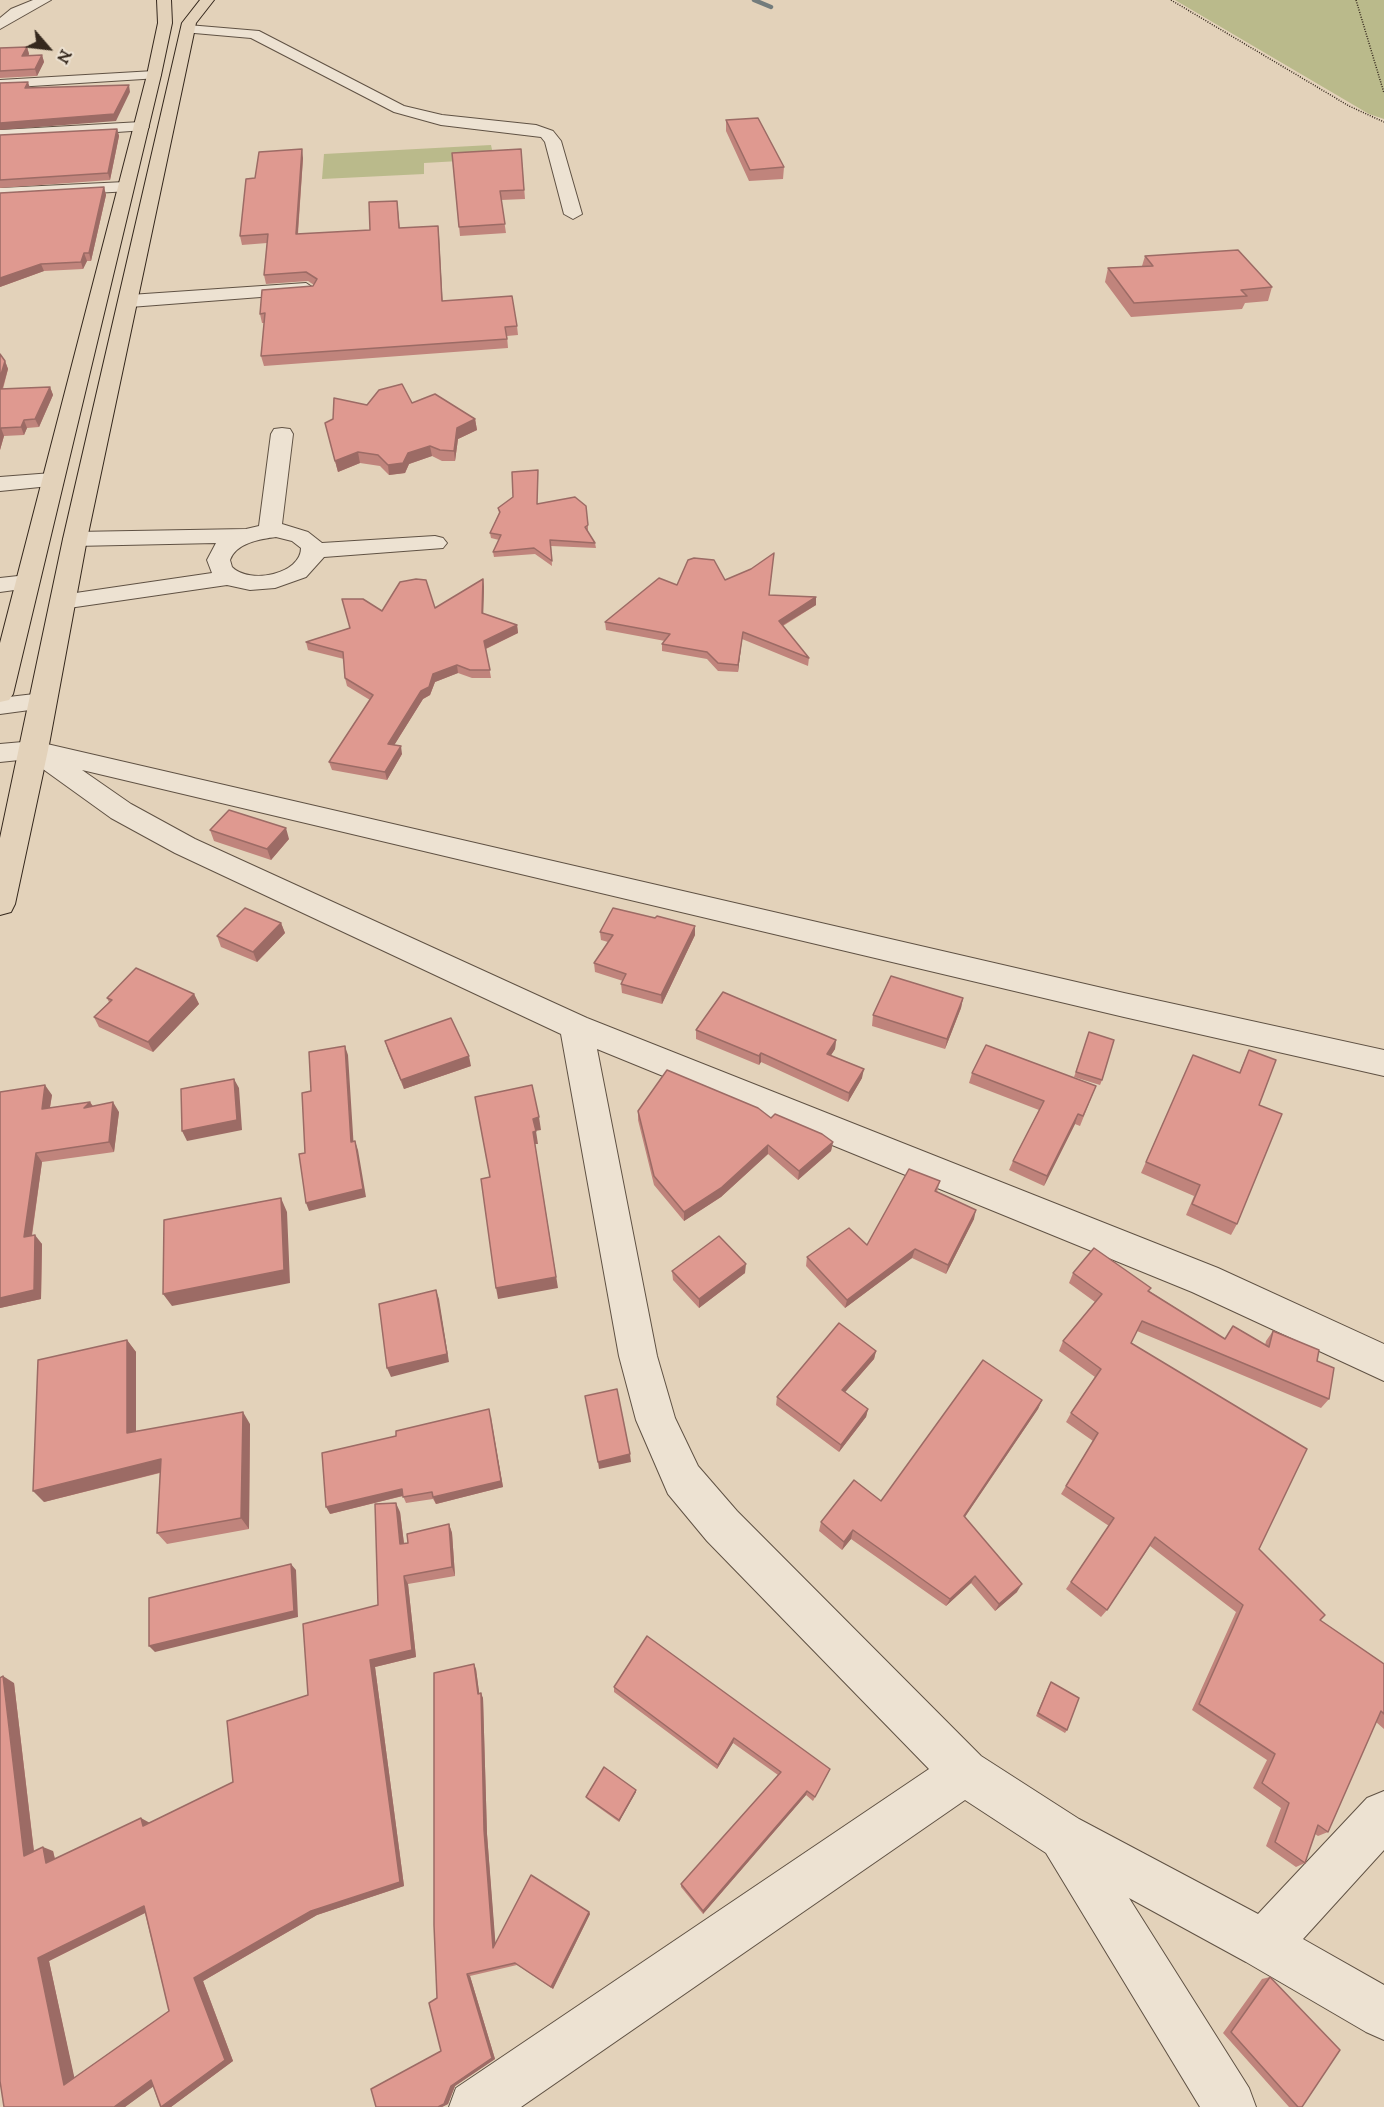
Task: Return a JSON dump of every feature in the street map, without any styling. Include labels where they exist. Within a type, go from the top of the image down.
[{"type":"main road","points":[[0,694],[154,75],[165,23],[164,0]]},
{"type":"main road","points":[[0,904],[34,750],[75,539],[130,302],[188,29],[196,11],[207,0]]},
{"type":"street","points":[[0,25],[16,12],[44,0]]},
{"type":"street","points":[[188,29],[255,34],[399,109],[477,126],[536,130],[547,134],[553,141],[573,214]]},
{"type":"street","points":[[0,84],[154,75]]},
{"type":"street","points":[[0,135],[141,127]]},
{"type":"street","points":[[0,193],[125,187]]},
{"type":"street","points":[[130,302],[308,289]]},
{"type":"street","points":[[270,530],[282,434]]},
{"type":"street","points":[[0,484],[52,480]]},
{"type":"street","points":[[75,539],[245,536],[270,530],[300,535],[308,540],[312,559],[293,574],[269,582],[247,582],[231,577],[222,571],[219,565],[220,555],[230,544],[245,536]]},
{"type":"street","points":[[312,551],[435,543]]},
{"type":"street","points":[[62,602],[231,577]]},
{"type":"street","points":[[0,585],[27,582]]},
{"type":"street","points":[[0,706],[42,701]]},
{"type":"street","points":[[0,753],[34,750],[1125,1005],[1384,1063]]},
{"type":"street","points":[[34,750],[121,811],[185,846],[576,1027],[1205,1280],[1384,1363]]},
{"type":"street","points":[[576,1027],[638,1356],[656,1420],[683,1480],[722,1526],[965,1772],[1062,1836],[1264,1944],[1384,2014]]},
{"type":"street","points":[[475,2107],[965,1772]]},
{"type":"street","points":[[1264,1944],[1384,1815]]},
{"type":"street","points":[[1062,1836],[1230,2107]]},
{"type":"path","points":[[1171,0],[1349,106],[1384,122]]},
{"type":"path","points":[[1356,0],[1384,93]]},
{"type":"green space","points":[[1175,0],[1384,0],[1384,119],[1369,114]]},
{"type":"green space","points":[[491,145],[494,159],[424,163],[424,174],[322,179],[324,154]]},
{"type":"building","points":[[27,47],[22,56],[42,55],[35,69],[0,71],[0,48]]},
{"type":"building","points":[[28,82],[25,88],[129,85],[114,114],[0,123],[0,83]]},
{"type":"building","points":[[758,118],[784,167],[750,170],[726,120]]},
{"type":"building","points":[[117,129],[108,173],[0,180],[0,135]]},
{"type":"building","points":[[302,149],[296,234],[370,230],[369,202],[397,201],[399,228],[438,226],[442,301],[512,296],[517,326],[505,327],[507,339],[261,356],[265,313],[260,314],[262,290],[313,286],[317,279],[306,272],[264,275],[268,234],[240,236],[246,179],[255,178],[259,152]]},
{"type":"building","points":[[521,149],[524,190],[500,191],[505,224],[459,227],[452,153]]},
{"type":"building","points":[[104,187],[89,253],[84,253],[81,262],[41,264],[0,278],[0,193]]},
{"type":"building","points":[[1238,250],[1272,287],[1241,290],[1247,296],[1134,303],[1108,268],[1153,266],[1145,256]]},
{"type":"building","points":[[0,354],[5,361],[0,378]]},
{"type":"building","points":[[402,384],[412,403],[435,394],[475,419],[457,428],[454,451],[440,450],[430,446],[408,453],[403,463],[388,465],[378,455],[358,452],[335,461],[325,423],[333,419],[334,398],[367,405],[379,390]]},
{"type":"building","points":[[50,387],[35,419],[24,420],[21,427],[1,428],[0,430],[0,389]]},
{"type":"building","points":[[538,470],[537,504],[575,497],[586,506],[588,525],[585,527],[595,543],[550,540],[552,561],[534,548],[493,552],[501,535],[490,533],[500,512],[498,508],[513,497],[512,472]]},
{"type":"building","points":[[774,553],[769,595],[816,597],[779,621],[809,658],[743,632],[738,665],[718,663],[707,652],[662,644],[670,634],[605,622],[659,578],[677,585],[688,560],[694,558],[714,560],[725,580],[751,569]]},
{"type":"building","points":[[483,579],[482,613],[517,625],[484,641],[490,670],[470,670],[457,665],[433,674],[429,687],[421,691],[388,744],[401,746],[385,772],[329,762],[373,695],[345,678],[343,652],[306,642],[350,628],[342,599],[363,599],[382,611],[400,582],[426,580],[435,608]]},
{"type":"building","points":[[229,810],[286,828],[267,849],[210,830]]},
{"type":"building","points":[[245,908],[281,923],[253,952],[217,936]]},
{"type":"building","points":[[613,908],[695,926],[661,995],[621,984],[626,974],[594,963],[613,935],[600,932]]},
{"type":"building","points":[[136,968],[194,994],[148,1042],[94,1017],[112,1000],[107,998]]},
{"type":"building","points":[[891,976],[963,998],[947,1039],[873,1015]]},
{"type":"building","points":[[723,992],[836,1040],[827,1054],[864,1069],[849,1093],[761,1053],[759,1056],[696,1030]]},
{"type":"building","points":[[451,1018],[469,1056],[401,1080],[385,1041]]},
{"type":"building","points":[[1089,1032],[1114,1040],[1102,1080],[1076,1072]]},
{"type":"building","points":[[986,1045],[1096,1086],[1083,1116],[1078,1114],[1047,1176],[1013,1161],[1044,1101],[972,1073]]},
{"type":"building","points":[[345,1046],[351,1142],[355,1141],[363,1189],[306,1203],[299,1154],[305,1153],[302,1093],[311,1091],[309,1052]]},
{"type":"building","points":[[1249,1050],[1276,1060],[1259,1105],[1282,1114],[1237,1224],[1192,1204],[1200,1185],[1146,1162],[1193,1055],[1240,1073]]},
{"type":"building","points":[[667,1070],[758,1108],[771,1118],[775,1114],[822,1134],[833,1142],[799,1171],[768,1145],[721,1188],[684,1212],[654,1176],[638,1111]]},
{"type":"building","points":[[234,1079],[237,1120],[182,1131],[181,1089]]},
{"type":"building","points":[[45,1085],[42,1109],[90,1102],[84,1108],[113,1102],[109,1142],[36,1153],[24,1237],[35,1235],[34,1290],[0,1298],[0,1092]]},
{"type":"building","points":[[532,1085],[539,1117],[533,1119],[536,1131],[533,1132],[556,1277],[496,1288],[481,1179],[490,1177],[475,1097]]},
{"type":"building","points":[[909,1169],[940,1181],[935,1191],[976,1210],[948,1265],[915,1249],[847,1300],[807,1257],[849,1228],[867,1245]]},
{"type":"building","points":[[281,1198],[284,1270],[163,1294],[164,1220]]},
{"type":"building","points":[[719,1236],[746,1264],[699,1299],[672,1271]]},
{"type":"building","points":[[1094,1248],[1151,1288],[1148,1291],[1225,1339],[1233,1326],[1269,1347],[1273,1331],[1319,1350],[1317,1361],[1334,1368],[1329,1399],[1142,1321],[1131,1343],[1307,1449],[1259,1549],[1325,1615],[1320,1620],[1384,1664],[1384,1714],[1381,1711],[1328,1832],[1318,1825],[1305,1863],[1275,1842],[1289,1803],[1262,1783],[1275,1754],[1199,1704],[1243,1605],[1155,1537],[1107,1610],[1071,1582],[1114,1518],[1066,1486],[1098,1433],[1071,1413],[1101,1369],[1063,1341],[1102,1294],[1073,1273]]},
{"type":"building","points":[[436,1290],[447,1354],[387,1368],[379,1304]]},
{"type":"building","points":[[839,1323],[876,1351],[842,1390],[868,1409],[841,1445],[777,1397]]},
{"type":"building","points":[[127,1340],[127,1433],[243,1412],[241,1518],[157,1533],[161,1459],[33,1491],[38,1360]]},
{"type":"building","points":[[983,1360],[1042,1400],[964,1516],[1022,1584],[999,1604],[975,1576],[950,1599],[853,1530],[844,1542],[821,1522],[854,1480],[881,1501]]},
{"type":"building","points":[[617,1389],[630,1454],[598,1462],[585,1396]]},
{"type":"building","points":[[489,1409],[501,1481],[433,1497],[432,1492],[403,1497],[402,1489],[326,1507],[322,1453],[396,1436],[396,1431]]},
{"type":"building","points":[[396,1503],[400,1544],[408,1543],[407,1534],[449,1524],[452,1567],[404,1576],[412,1650],[370,1660],[400,1882],[311,1911],[194,1978],[225,2060],[161,2107],[151,2080],[114,2107],[4,2107],[0,2081],[0,1678],[3,1676],[24,1856],[43,1847],[46,1863],[141,1818],[143,1826],[233,1782],[227,1721],[308,1695],[303,1624],[378,1605],[375,1504]],"holes":[[[144,1906],[169,2011],[64,2085],[38,1958]]]},
{"type":"building","points":[[291,1564],[294,1611],[149,1646],[149,1598]]},
{"type":"building","points":[[647,1636],[830,1769],[815,1797],[807,1791],[703,1911],[681,1884],[781,1772],[734,1738],[718,1765],[614,1687]]},
{"type":"building","points":[[474,1664],[478,1694],[481,1693],[484,1830],[493,1948],[531,1875],[589,1912],[551,1987],[515,1963],[467,1974],[492,2058],[451,2086],[444,2104],[438,2107],[376,2107],[371,2089],[441,2051],[429,2003],[437,1998],[434,1925],[434,1673]]},
{"type":"building","points":[[1051,1682],[1079,1698],[1067,1730],[1038,1713]]},
{"type":"building","points":[[604,1767],[636,1790],[619,1820],[586,1797]]},
{"type":"building","points":[[1270,1977],[1340,2050],[1302,2107],[1298,2107],[1231,2032]]},
{"type":"waterway","points":[[754,0],[771,7]]}]
